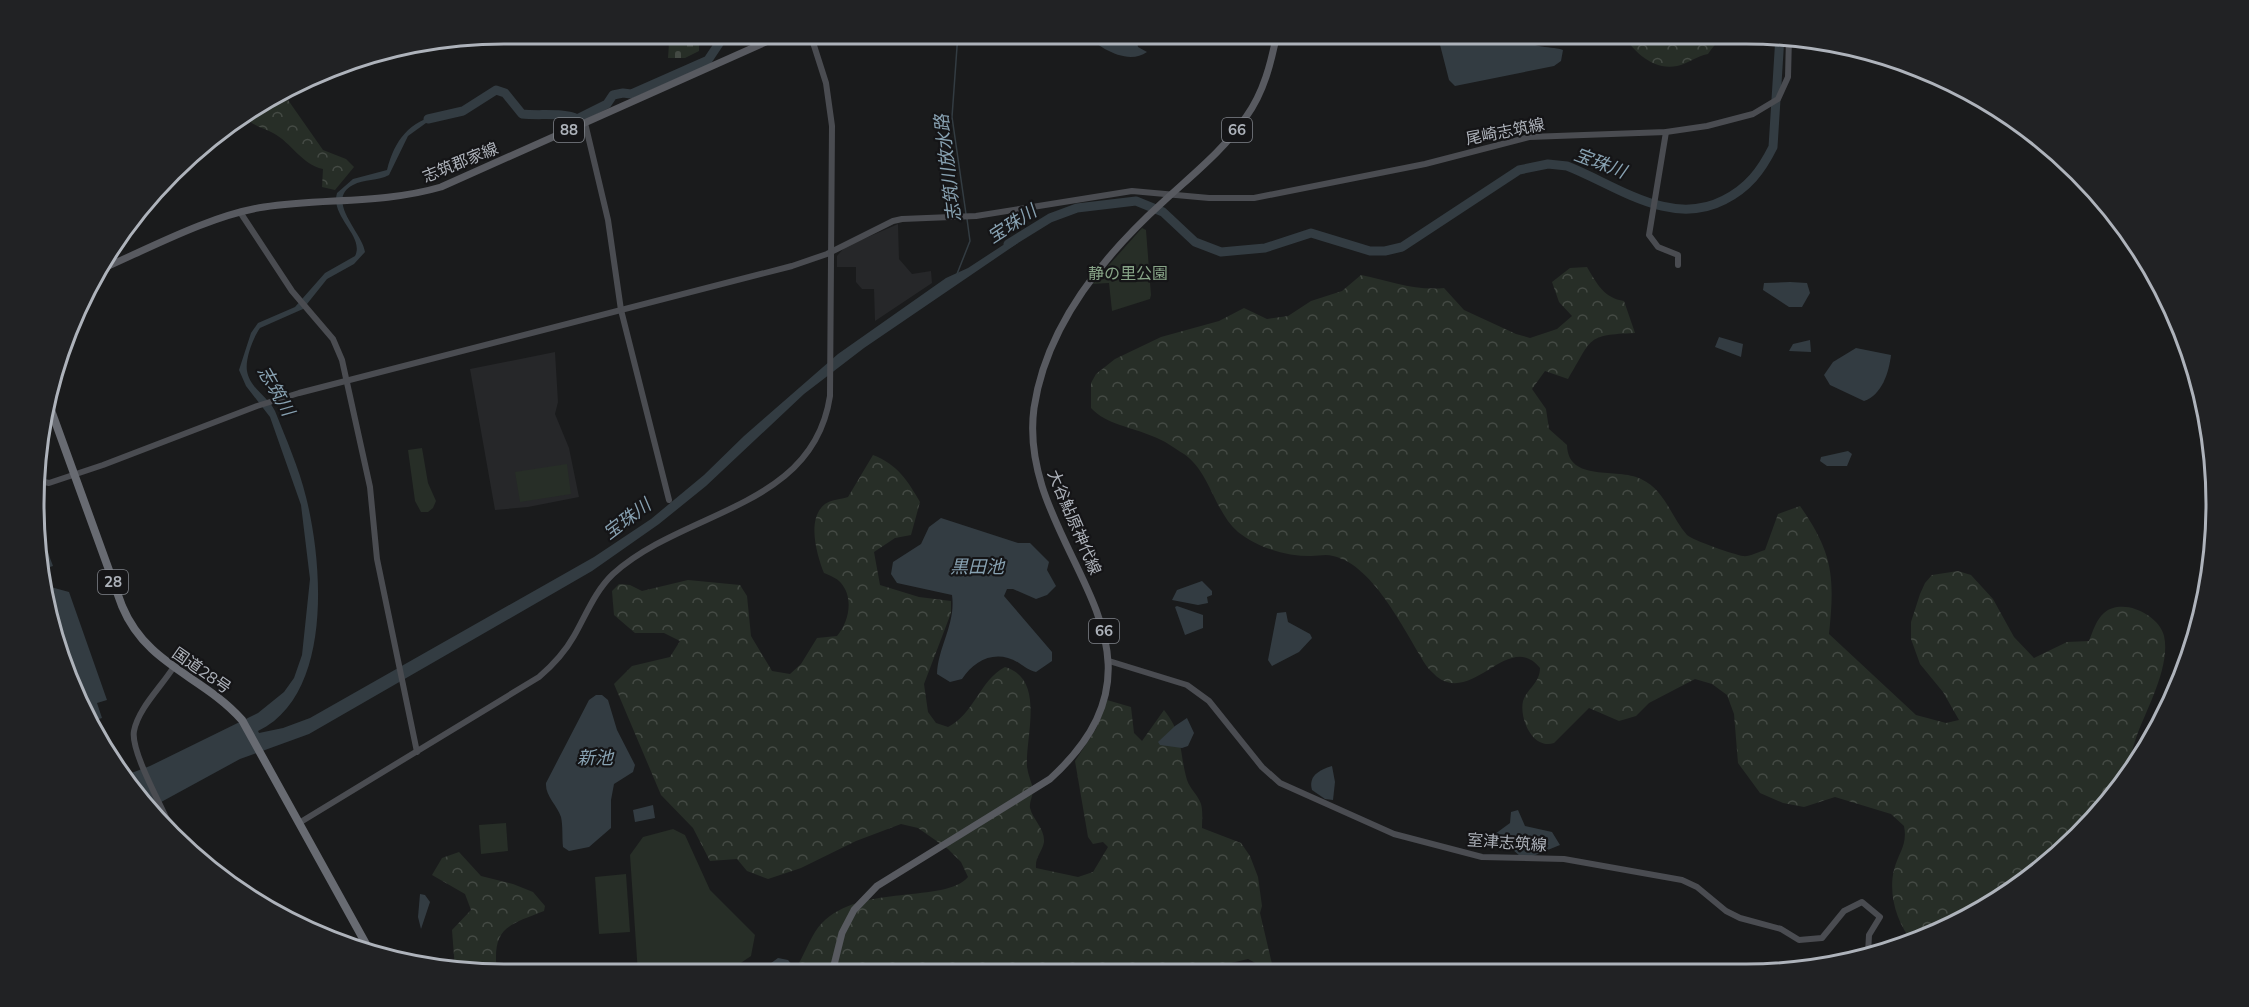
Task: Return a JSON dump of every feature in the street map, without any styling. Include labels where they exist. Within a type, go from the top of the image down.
[{"type":"highway","name":"国道28号","points":[[52,413],[125,613],[146,646],[173,668],[222,701],[242,720],[365,942]]},
{"type":"main road","name":"志筑郡家線","points":[[110,265],[240,212],[266,206],[412,195],[441,187],[761,44]]},
{"type":"main road","name":"大谷鮎原神代線","points":[[834,964],[842,933],[854,910],[877,886],[1040,786],[1072,759],[1098,717],[1109,660],[1102,621],[1044,490],[1033,441],[1034,408],[1048,359],[1072,308],[1100,268],[1161,203],[1222,146],[1247,116],[1266,78],[1274,44]]},
{"type":"street","points":[[299,822],[521,689],[547,670],[568,646],[603,585],[630,560],[764,491],[789,474],[808,454],[821,432],[828,408],[831,378],[832,115],[826,83],[814,44]]},
{"type":"street","name":"尾崎志筑線","points":[[44,484],[181,437],[273,401],[346,380],[790,267],[832,251],[893,221],[976,216],[1132,192],[1236,199],[1266,196],[1425,164],[1529,137],[1688,130],[1741,117],[1773,104],[1782,93],[1788,77],[1790,45]]},
{"type":"street","points":[[585,123],[608,220],[621,310],[669,500]]},
{"type":"street","points":[[1666,132],[1663,166],[1649,235],[1652,242],[1678,255],[1678,265]]},
{"type":"street","points":[[240,212],[300,300],[333,339],[346,380],[370,487],[378,560],[417,752]]},
{"type":"street","name":"室津志筑線","points":[[1109,660],[1194,689],[1209,701],[1262,767],[1280,783],[1395,834],[1482,857],[1564,859],[1682,880],[1697,887],[1733,915],[1781,929],[1790,937],[1805,941],[1822,938],[1844,911],[1862,902],[1880,919],[1869,935],[1868,947]]},
{"type":"street","points":[[166,815],[135,748],[134,731],[139,718],[173,668]]},
{"type":"shaded area","points":[[898,224],[899,259],[912,274],[931,271],[932,283],[875,321],[874,289],[862,289],[856,282],[856,267],[837,267],[837,256],[845,247]]},
{"type":"shaded area","points":[[555,352],[558,402],[555,414],[569,448],[579,497],[528,507],[495,510],[470,369]]},
{"type":"green space","points":[[669,44],[699,45],[699,51],[685,58],[668,58]]},
{"type":"green space","points":[[1630,44],[1716,44],[1708,54],[1681,65],[1668,67],[1652,63]]},
{"type":"green space","points":[[287,98],[323,150],[346,159],[354,167],[335,190],[322,187],[323,169],[309,163],[280,137],[249,120]]},
{"type":"green space","name":"静の里公園","points":[[1142,228],[1146,230],[1150,299],[1112,311],[1109,283],[1092,284]]},
{"type":"green space","points":[[1587,267],[1606,293],[1624,301],[1635,333],[1607,335],[1592,341],[1568,379],[1545,371],[1532,389],[1546,409],[1549,429],[1567,445],[1569,457],[1576,465],[1585,469],[1641,479],[1662,497],[1687,535],[1705,544],[1745,556],[1765,550],[1778,514],[1800,506],[1819,538],[1829,566],[1832,597],[1829,634],[1916,715],[1946,723],[1959,720],[1943,692],[1920,664],[1911,639],[1911,622],[1920,594],[1932,575],[1958,571],[1971,575],[1993,599],[2014,637],[2034,658],[2067,642],[2089,641],[2099,619],[2112,609],[2121,607],[2139,611],[2148,615],[2161,628],[2165,648],[2161,674],[2132,753],[2110,784],[2071,829],[2026,868],[1975,902],[1906,934],[1898,918],[1892,889],[1894,870],[1905,838],[1904,826],[1891,814],[1835,797],[1804,807],[1783,803],[1760,793],[1738,763],[1734,714],[1727,695],[1712,684],[1695,679],[1649,703],[1636,716],[1619,721],[1589,708],[1554,743],[1540,742],[1529,731],[1523,716],[1523,701],[1536,682],[1540,668],[1529,659],[1518,657],[1507,660],[1472,679],[1459,683],[1441,680],[1428,668],[1376,587],[1348,562],[1333,556],[1302,556],[1282,553],[1246,538],[1230,523],[1200,471],[1184,454],[1165,442],[1104,418],[1091,408],[1091,383],[1096,374],[1115,359],[1161,337],[1219,321],[1244,308],[1267,319],[1288,316],[1311,301],[1342,291],[1361,275],[1413,287],[1444,288],[1464,310],[1530,338],[1557,329],[1572,316],[1559,302],[1552,282],[1570,268]]},
{"type":"green space","points":[[422,448],[428,483],[436,501],[428,512],[421,512],[415,501],[408,450]]},
{"type":"green space","points":[[873,455],[889,463],[901,474],[920,502],[911,535],[895,538],[874,552],[880,585],[919,597],[951,601],[951,613],[924,684],[928,712],[936,723],[948,727],[957,721],[965,714],[989,680],[1005,667],[1018,674],[1025,683],[1031,710],[1027,755],[1027,767],[1033,790],[1030,808],[1044,837],[1036,868],[1078,877],[1093,872],[1108,847],[1103,842],[1093,844],[1088,837],[1075,761],[1096,729],[1107,700],[1131,707],[1134,733],[1142,741],[1164,710],[1178,736],[1187,780],[1201,804],[1202,828],[1241,843],[1250,856],[1258,877],[1262,906],[1260,913],[1272,964],[1258,964],[1248,959],[1230,964],[799,964],[815,932],[822,923],[839,911],[879,898],[941,890],[957,885],[968,877],[961,862],[948,849],[918,828],[901,824],[856,841],[801,868],[768,879],[747,871],[737,859],[710,861],[693,828],[661,795],[614,684],[632,666],[670,657],[680,641],[664,633],[635,633],[614,615],[612,591],[619,584],[630,585],[642,591],[688,580],[740,585],[747,596],[751,636],[772,671],[790,674],[801,664],[817,638],[837,636],[845,624],[848,596],[839,581],[824,573],[814,528],[819,511],[825,504],[848,497]]},
{"type":"green space","points":[[567,464],[571,494],[520,502],[515,472]]},
{"type":"green space","points":[[506,823],[508,851],[481,854],[479,825]]},
{"type":"green space","points":[[673,829],[685,835],[710,890],[755,935],[751,956],[739,964],[637,964],[630,855],[643,837]]},
{"type":"green space","points":[[459,852],[481,876],[533,892],[545,906],[544,911],[504,931],[499,938],[496,964],[454,961],[452,930],[471,910],[465,894],[432,875],[442,858]]},
{"type":"green space","points":[[626,874],[630,932],[599,934],[595,877]]},
{"type":"water","points":[[1097,44],[1137,44],[1138,47],[1147,52],[1131,57],[1105,49]]},
{"type":"water","points":[[1440,44],[1531,44],[1563,50],[1561,61],[1554,66],[1455,86],[1449,80]]},
{"type":"water","points":[[440,114],[438,120],[426,123],[408,136],[389,175],[357,183],[345,191],[342,199],[344,208],[365,252],[354,264],[327,279],[303,309],[260,328],[250,349],[247,361],[249,377],[255,388],[275,411],[303,486],[312,525],[318,591],[311,659],[300,689],[282,713],[258,731],[259,733],[283,728],[310,718],[594,557],[651,519],[704,475],[744,436],[838,354],[946,278],[968,268],[1017,236],[1018,243],[864,348],[804,394],[706,486],[659,524],[592,571],[309,734],[240,759],[156,805],[131,773],[258,713],[284,692],[294,678],[302,655],[310,579],[301,505],[270,417],[246,386],[239,370],[251,333],[258,323],[295,307],[325,273],[355,256],[357,249],[355,241],[338,210],[337,193],[353,179],[387,170],[394,149],[405,133],[429,117]]},
{"type":"water","points":[[1764,283],[1807,283],[1810,293],[1802,307],[1789,307],[1763,290]]},
{"type":"water","points":[[1719,337],[1743,344],[1741,357],[1715,347]]},
{"type":"water","points":[[1810,340],[1811,352],[1789,351],[1793,344]]},
{"type":"water","points":[[1856,348],[1891,355],[1884,382],[1876,394],[1864,401],[1830,385],[1824,375],[1833,362]]},
{"type":"water","points":[[1848,451],[1852,454],[1847,466],[1827,466],[1820,461],[1821,457]]},
{"type":"water","name":"黒田池","points":[[941,518],[1018,543],[1030,543],[1049,562],[1047,570],[1056,586],[1047,595],[1036,599],[1013,589],[1007,589],[1004,596],[1052,652],[1052,661],[1036,672],[1011,659],[995,657],[980,661],[962,679],[950,682],[937,674],[953,606],[952,595],[897,583],[891,574],[893,562],[921,544],[929,527]]},
{"type":"water","points":[[45,545],[53,566],[48,568]]},
{"type":"water","points":[[1202,581],[1212,591],[1212,595],[1207,597],[1208,603],[1198,605],[1172,600],[1177,590]]},
{"type":"water","points":[[51,587],[69,592],[107,700],[97,703],[102,718],[97,720],[79,680],[59,623]]},
{"type":"water","points":[[1175,607],[1203,615],[1203,628],[1185,635]]},
{"type":"water","points":[[1286,612],[1288,622],[1310,634],[1312,638],[1299,652],[1272,666],[1268,660],[1277,613]]},
{"type":"water","name":"新池","points":[[596,695],[602,695],[608,700],[617,730],[635,765],[633,772],[614,784],[611,800],[611,828],[589,847],[569,851],[563,847],[561,817],[547,792],[546,783],[589,700]]},
{"type":"water","points":[[1187,718],[1194,733],[1188,746],[1182,748],[1160,745],[1158,742]]},
{"type":"water","points":[[1332,766],[1335,782],[1333,800],[1325,799],[1312,790],[1311,785],[1316,774]]},
{"type":"water","points":[[653,805],[655,818],[635,822],[633,810]]},
{"type":"water","points":[[1518,810],[1525,826],[1552,832],[1560,845],[1533,856],[1520,856],[1495,834],[1510,823],[1511,812]]},
{"type":"water","points":[[420,894],[425,895],[430,902],[421,929],[418,917]]},
{"type":"water","points":[[778,958],[788,960],[791,964],[770,964]]},
{"type":"waterway","name":"志筑川","points":[[428,119],[463,111],[496,90],[505,93],[522,114],[558,115],[577,119],[607,104],[613,95],[631,94],[708,60],[719,44]]},
{"type":"waterway","name":"志筑川放水路","points":[[957,44],[952,117],[966,214]]},
{"type":"waterway","name":"宝珠川","points":[[1008,244],[1050,218],[1077,208],[1136,201],[1163,212],[1195,242],[1221,252],[1265,248],[1311,233],[1370,251],[1385,251],[1402,247],[1519,170],[1548,164],[1567,166],[1644,201],[1664,207],[1684,209],[1704,207],[1724,200],[1747,184],[1764,164],[1773,147],[1779,44]]},
{"type":"waterway","name":"志筑川放水路","points":[[957,274],[970,241],[967,219]]}]
